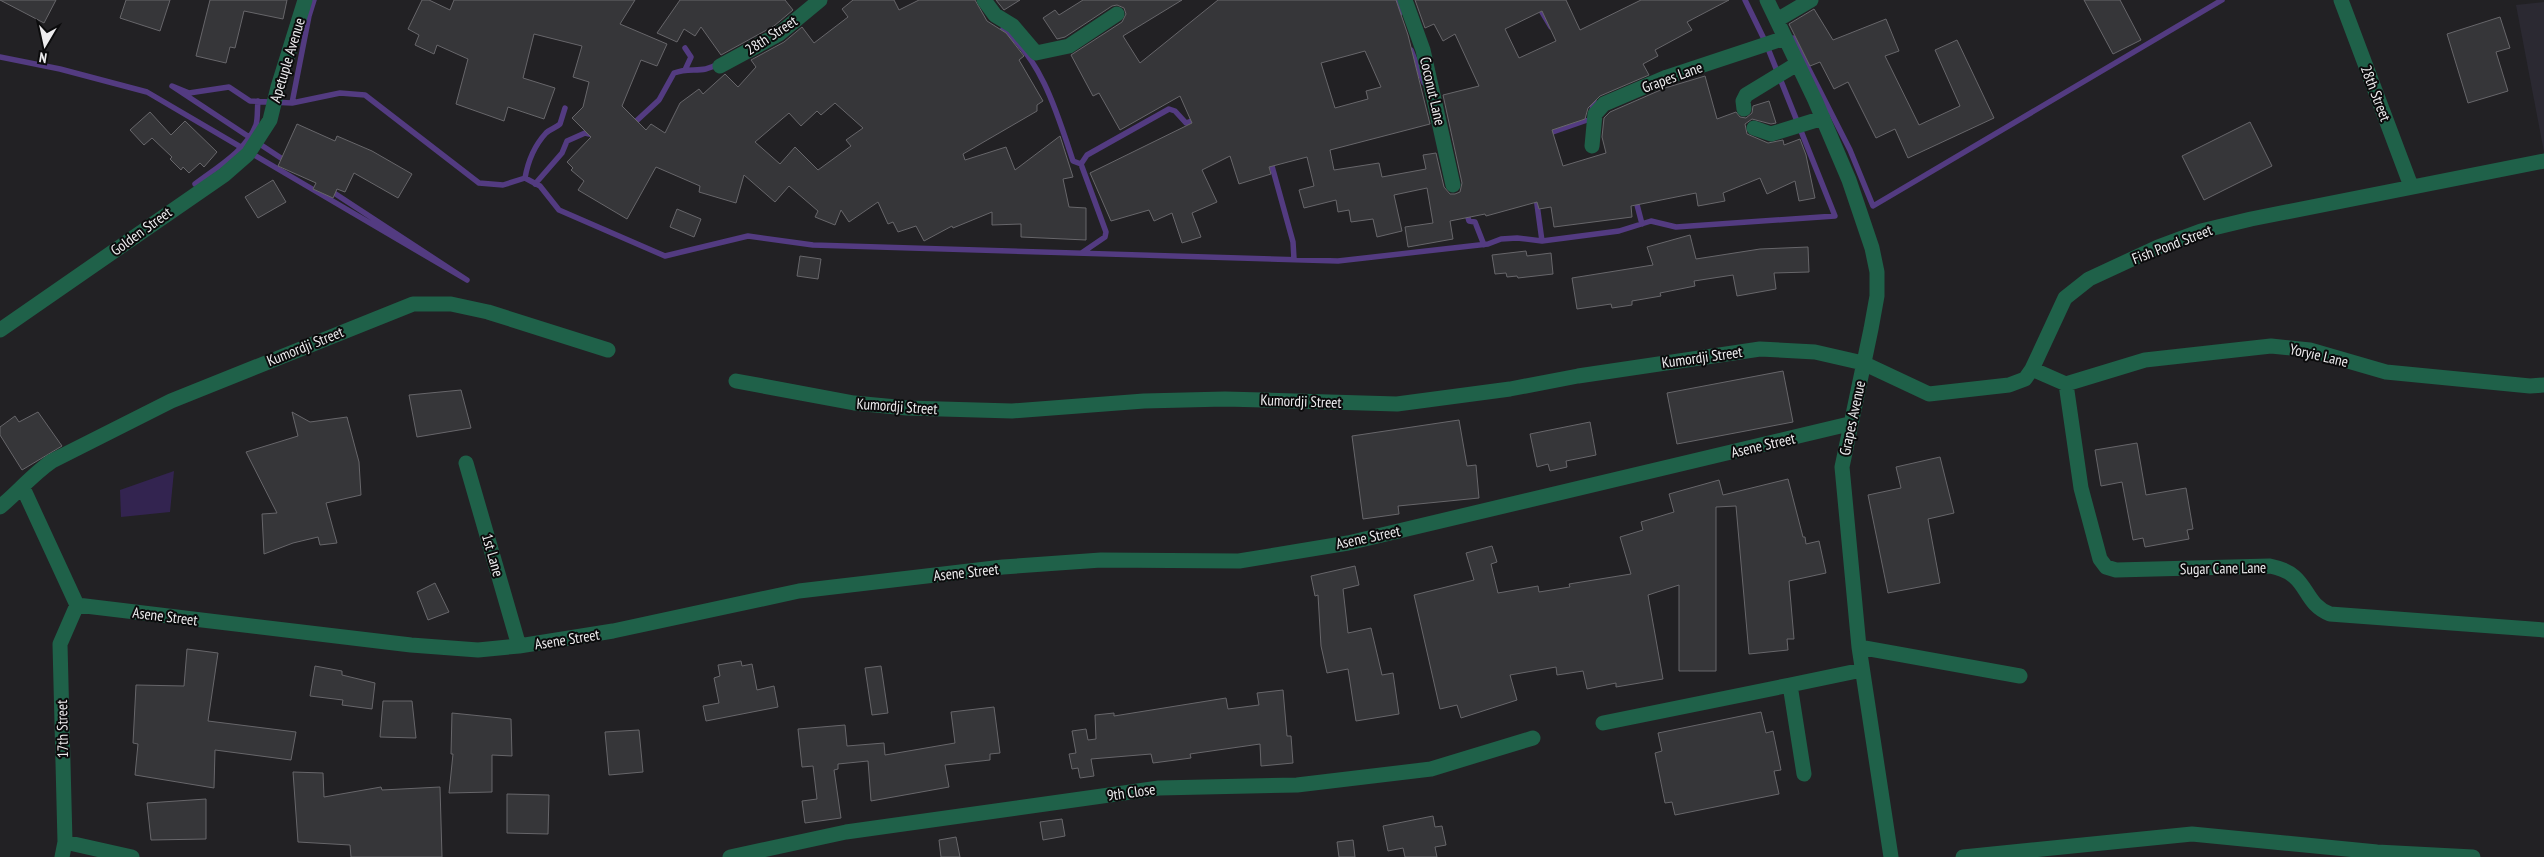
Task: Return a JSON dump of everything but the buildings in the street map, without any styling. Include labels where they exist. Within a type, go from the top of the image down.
[{"type":"street","name":"Apetuple Avenue","points":[[270,120],[278,87],[305,0]]},
{"type":"street","name":"28th Street","points":[[720,66],[779,34],[820,0]]},
{"type":"street","points":[[984,0],[995,15],[1013,26],[1036,53],[1070,46],[1117,14]]},
{"type":"street","name":"Coconut Lane","points":[[1405,0],[1423,50],[1453,184]]},
{"type":"street","name":"Grapes Avenue","points":[[1767,0],[1823,118],[1849,180],[1872,248],[1877,272],[1877,296],[1849,424],[1842,467],[1859,647],[1890,857]]},
{"type":"street","points":[[1776,20],[1811,0]]},
{"type":"street","name":"28th Street","points":[[2341,0],[2411,186]]},
{"type":"street","name":"Grapes Lane","points":[[1592,146],[1595,114],[1604,104],[1667,77],[1785,38]]},
{"type":"street","points":[[1744,109],[1743,101],[1746,95],[1797,64]]},
{"type":"street","points":[[1754,128],[1771,134],[1823,118]]},
{"type":"street","name":"Golden Street","points":[[0,330],[224,175],[248,154],[270,120]]},
{"type":"street","name":"Fish Pond Street","points":[[1863,363],[1929,394],[2009,385],[2025,379],[2032,369],[2065,298],[2089,279],[2158,247],[2201,231],[2411,186],[2544,161]]},
{"type":"street","name":"Kumordji Street","points":[[0,507],[23,488],[35,472],[52,461],[171,401],[413,304],[451,304],[488,312],[608,350]]},
{"type":"street","name":"Yoryie Lane","points":[[2066,384],[2145,360],[2271,346],[2310,350],[2386,372],[2530,386],[2544,385]]},
{"type":"street","name":"Kumordji Street","points":[[736,381],[854,403],[907,408],[1012,411],[1144,401],[1216,399],[1397,404],[1510,389],[1578,376],[1760,349],[1815,352],[1863,363]]},
{"type":"street","points":[[2032,369],[2066,384]]},
{"type":"street","name":"Sugar Cane Lane","points":[[2066,384],[2081,488],[2100,559],[2106,567],[2116,570],[2270,566],[2284,569],[2295,575],[2320,610],[2330,614],[2544,630]]},
{"type":"street","name":"Asene Street","points":[[77,605],[411,645],[478,650],[519,646],[613,631],[799,591],[1003,567],[1101,560],[1248,560],[1348,543],[1849,424]]},
{"type":"street","name":"1st Lane","points":[[466,463],[519,646]]},
{"type":"street","points":[[23,488],[77,605]]},
{"type":"street","name":"17th Street","points":[[63,849],[60,644],[77,605]]},
{"type":"street","points":[[1859,647],[2020,676]]},
{"type":"street","points":[[1603,723],[1862,670]]},
{"type":"street","points":[[1790,685],[1804,774]]},
{"type":"street","name":"9th Close","points":[[730,857],[846,832],[1159,788],[1297,785],[1431,769],[1533,738]]},
{"type":"street","points":[[1963,857],[2192,834],[2377,852],[2474,857]]},
{"type":"street","points":[[63,849],[132,857]]},
{"type":"shaded area","points":[[2544,2],[2544,152],[2516,5]]},
{"type":"shaded area","points":[[174,471],[170,512],[121,517],[120,490]]},
{"type":"waterway","points":[[292,103],[309,16],[314,0]]},
{"type":"waterway","points":[[1397,0],[1400,13]]},
{"type":"waterway","points":[[287,162],[172,86],[189,93],[229,87],[250,101],[292,103],[340,93],[365,95],[479,183],[503,185],[525,178],[540,186],[559,210],[665,256],[748,236],[813,245],[1338,261],[1488,244],[1501,239],[1517,238],[1542,241],[1619,231],[1651,221],[1676,227],[1835,216],[1765,41],[1745,0]]},
{"type":"waterway","points":[[1793,38],[1850,150],[1873,206],[2222,0]]},
{"type":"waterway","points":[[1542,12],[1551,27]]},
{"type":"waterway","points":[[1003,29],[1017,41],[1038,72],[1055,107],[1073,161],[1081,164]]},
{"type":"waterway","points":[[685,48],[691,57],[685,70]]},
{"type":"waterway","points":[[1411,50],[1424,83]]},
{"type":"waterway","points":[[0,57],[60,69],[147,92],[467,280],[328,189]]},
{"type":"waterway","points":[[632,125],[659,100],[674,73],[686,70],[707,69],[719,63]]},
{"type":"waterway","points":[[1547,134],[1590,119],[1594,101],[1592,97]]},
{"type":"waterway","points":[[195,184],[230,158],[245,143],[256,125],[258,101]]},
{"type":"waterway","points":[[525,178],[535,148],[546,133],[560,124],[565,108]]},
{"type":"waterway","points":[[1083,252],[1105,237],[1106,232],[1081,164],[1087,155],[1169,109],[1175,111],[1186,123],[1197,119]]},
{"type":"waterway","points":[[535,184],[562,153],[567,141],[585,133],[594,135]]},
{"type":"waterway","points":[[1270,159],[1293,242],[1294,259]]},
{"type":"waterway","points":[[1536,197],[1542,241]]},
{"type":"waterway","points":[[1635,197],[1642,224]]},
{"type":"waterway","points":[[1466,211],[1469,221],[1475,222],[1484,245]]}]
